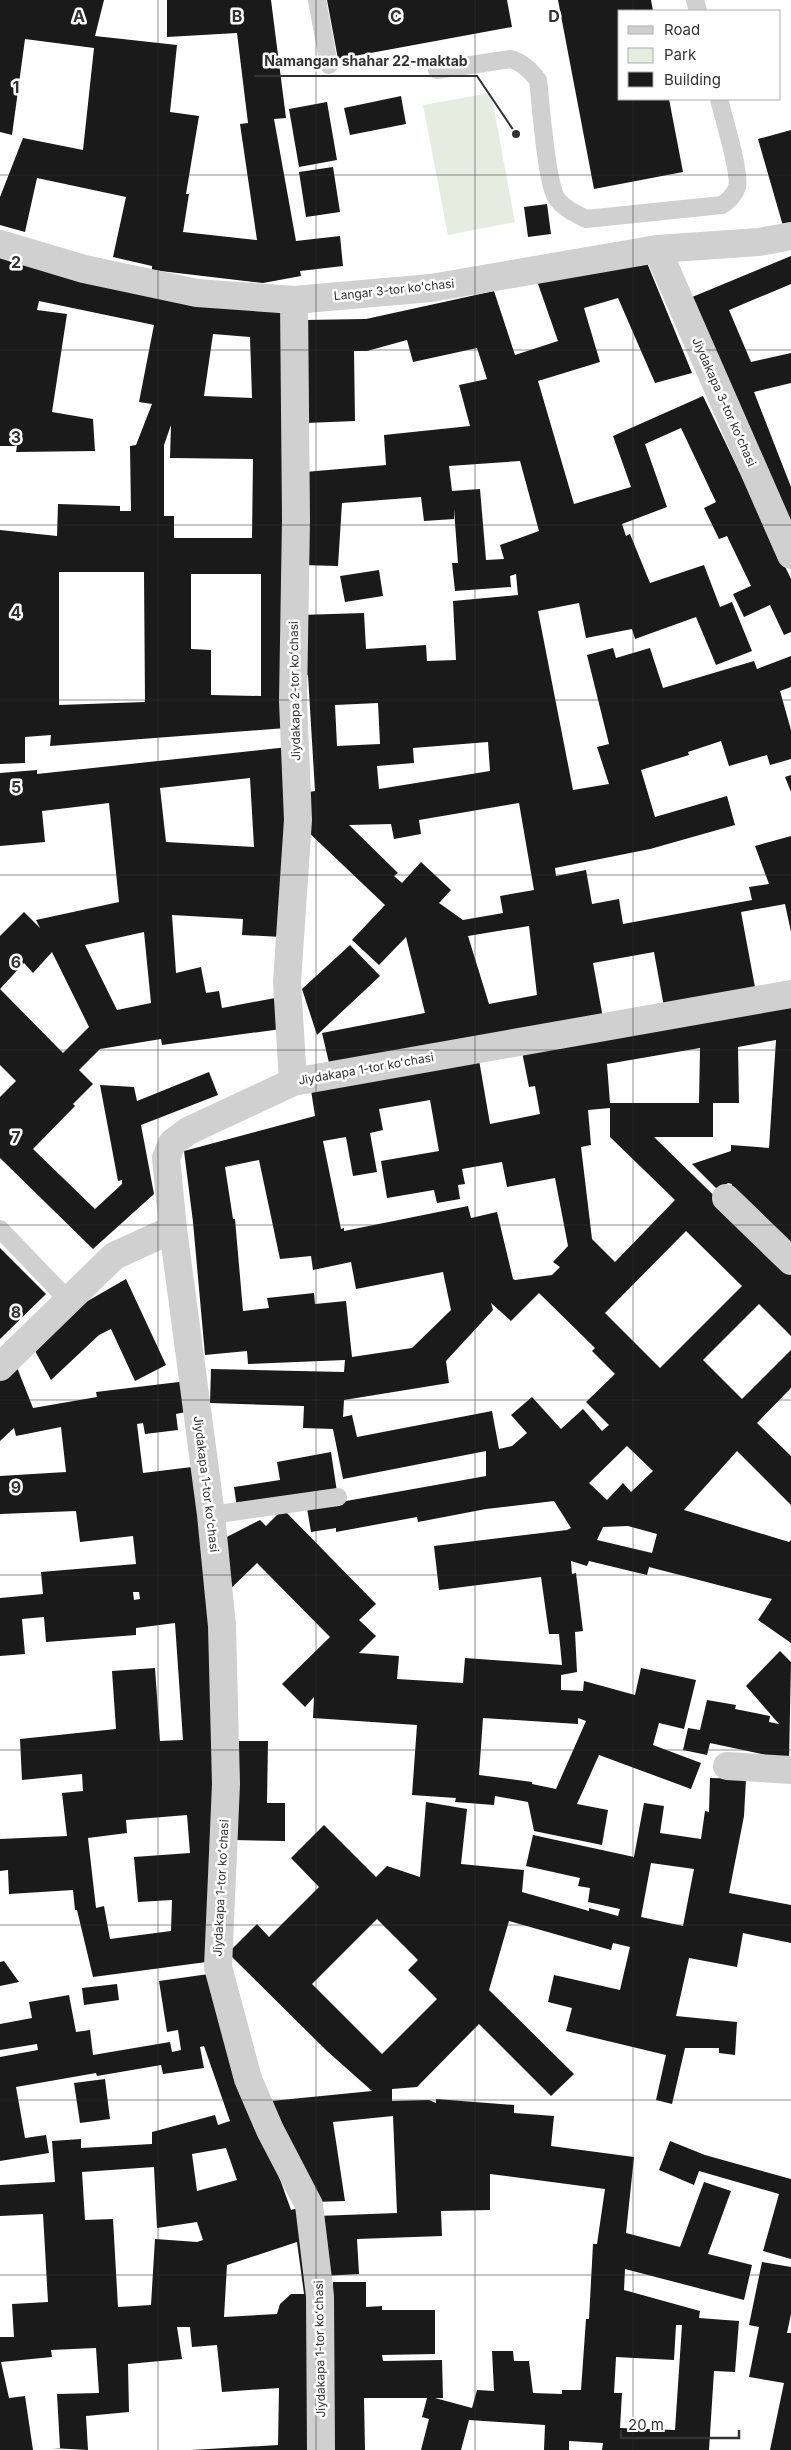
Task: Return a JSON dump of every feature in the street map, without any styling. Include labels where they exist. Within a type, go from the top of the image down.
[{"type":"street","name":"Langar 3-tor koʻchasi","points":[[0,244],[84,269],[197,292],[294,300],[431,288],[657,249],[759,242],[791,236]]},
{"type":"street","name":"Jiydakapa 3-tor koʻchasi","points":[[657,249],[791,555]]},
{"type":"street","name":"Jiydakapa 2-tor koʻchasi","points":[[293,1082],[287,982],[298,820],[292,701],[296,520],[294,300]]},
{"type":"street","name":"Jiydakapa 1-tor koʻchasi","points":[[322,2450],[320,2296],[310,2205],[270,2130],[248,2079],[218,1967],[226,1784],[222,1626],[211,1515],[173,1229],[166,1158],[172,1143],[188,1131],[293,1082],[791,994]]},
{"type":"street","points":[[726,1198],[791,1261]]},
{"type":"street","points":[[0,1367],[114,1256],[173,1229]]},
{"type":"street","points":[[727,1766],[791,1770]]},
{"type":"lane","points":[[317,0],[329,65]]},
{"type":"lane","points":[[436,70],[511,59],[521,62],[531,71],[538,80],[550,179],[556,198],[568,211],[586,218],[722,205],[732,197],[738,186],[719,100]]},
{"type":"lane","points":[[0,1229],[68,1300]]},
{"type":"lane","points":[[211,1515],[338,1497]]},
{"type":"green space","points":[[491,93],[515,222],[448,235],[423,105]]},
{"type":"building","points":[[0,0],[104,0],[95,36],[177,45],[170,112],[199,116],[186,194],[189,194],[183,232],[257,240],[240,124],[248,123],[237,33],[167,37],[167,0],[271,0],[286,118],[274,119],[296,241],[340,236],[343,266],[300,271],[301,276],[263,283],[152,270],[152,266],[113,257],[126,197],[37,178],[25,232],[0,225],[0,197],[23,138],[83,150],[94,48],[25,39],[12,135],[0,132]]},
{"type":"building","points":[[327,0],[507,0],[512,27],[338,59]]},
{"type":"building","points":[[558,0],[651,0],[653,10],[618,10],[618,100],[669,100],[683,172],[594,189]]},
{"type":"building","points":[[401,96],[406,124],[350,135],[344,108]]},
{"type":"building","points":[[327,102],[337,160],[299,167],[289,109]]},
{"type":"building","points":[[791,130],[791,223],[783,226],[758,139]]},
{"type":"building","points":[[333,167],[340,212],[306,217],[299,172]]},
{"type":"building","points":[[547,204],[551,234],[528,237],[524,207]]},
{"type":"building","points":[[0,256],[287,309],[286,728],[50,746],[51,735],[25,737],[25,763],[0,764],[0,530],[57,536],[58,504],[120,506],[120,511],[131,511],[130,446],[136,445],[152,404],[139,402],[154,325],[39,301],[37,310],[67,314],[52,412],[93,419],[95,451],[16,452],[17,446],[0,446]],"holes":[[[213,334],[250,337],[252,398],[204,396]],[[171,425],[170,458],[253,459],[252,538],[174,538],[174,516],[164,516],[164,445]],[[59,572],[144,572],[145,702],[59,705]],[[191,574],[261,574],[261,696],[211,695],[211,650],[191,649]]]},
{"type":"building","points":[[791,256],[791,284],[729,310],[751,362],[791,353],[791,383],[754,392],[791,487],[791,542],[685,300]]},
{"type":"building","points":[[645,258],[692,373],[655,383],[618,298],[584,308],[600,362],[538,381],[574,504],[631,487],[613,436],[703,396],[791,579],[791,632],[784,635],[770,605],[744,617],[733,594],[751,586],[727,536],[719,539],[704,508],[716,502],[681,428],[645,444],[667,507],[622,524],[626,536],[630,534],[650,583],[704,565],[720,607],[732,602],[752,651],[716,665],[696,617],[635,639],[632,629],[586,638],[579,603],[538,611],[573,790],[609,784],[597,747],[609,744],[587,655],[613,648],[616,658],[650,648],[663,688],[754,661],[757,669],[791,656],[791,687],[780,691],[791,730],[791,759],[770,765],[767,755],[729,766],[721,741],[688,752],[689,755],[641,770],[655,817],[727,796],[735,825],[650,849],[555,868],[556,876],[586,870],[592,904],[619,899],[623,924],[752,900],[749,887],[769,884],[755,846],[791,836],[791,932],[785,904],[741,912],[757,998],[664,1007],[654,952],[593,963],[603,1018],[330,1067],[322,1033],[425,1013],[406,937],[379,965],[352,940],[385,905],[303,827],[309,792],[315,791],[308,675],[303,675],[300,615],[364,613],[366,649],[426,645],[427,661],[456,660],[453,601],[518,595],[516,574],[510,576],[511,587],[455,591],[452,563],[458,563],[454,509],[454,519],[424,521],[421,497],[342,503],[338,566],[301,565],[305,472],[386,465],[384,435],[470,426],[459,385],[487,379],[477,348],[413,362],[407,340],[367,351],[354,351],[355,421],[306,423],[304,320],[366,319],[494,291],[515,355],[558,341],[537,281]],"holes":[[[520,461],[539,531],[500,545],[504,559],[486,560],[480,489],[452,491],[449,466]],[[378,703],[380,744],[337,746],[335,705]],[[488,742],[490,771],[379,789],[377,766],[414,763],[413,748]],[[519,803],[534,890],[500,896],[503,913],[463,920],[439,903],[451,890],[421,862],[402,883],[394,876],[398,873],[349,825],[391,824],[394,839],[421,834],[419,820]],[[529,926],[537,995],[489,1004],[468,936]]]},
{"type":"building","points":[[379,570],[383,596],[345,602],[340,576]]},
{"type":"building","points":[[288,747],[282,937],[242,935],[243,919],[172,915],[176,973],[201,967],[206,993],[219,991],[222,1008],[275,998],[281,1029],[162,1045],[161,1039],[100,1049],[79,1070],[93,1084],[73,1104],[75,1106],[33,1149],[95,1209],[122,1184],[122,1180],[118,1181],[100,1085],[134,1087],[137,1101],[209,1072],[218,1095],[141,1125],[154,1194],[93,1249],[0,1158],[0,1097],[16,1081],[0,1065],[0,989],[0,936],[24,912],[40,928],[36,920],[119,902],[109,803],[42,811],[45,842],[0,846],[0,773],[37,770],[37,774]],"holes":[[[250,778],[254,847],[166,842],[160,788]],[[144,932],[151,1003],[117,1010],[85,945]],[[52,952],[89,1027],[63,1053],[0,989],[24,963],[33,973]]]},
{"type":"building","points":[[791,775],[791,792],[785,777]]},
{"type":"building","points":[[350,945],[380,976],[317,1035],[302,989]]},
{"type":"building","points":[[791,996],[791,1253],[728,1194],[732,1184],[728,1183],[718,1190],[692,1164],[731,1151],[731,1145],[769,1148],[776,1040],[738,1047],[739,1103],[713,1103],[713,1137],[654,1137],[791,1271],[791,1336],[759,1304],[703,1360],[742,1399],[791,1350],[791,1388],[757,1423],[791,1456],[791,1505],[737,1451],[684,1510],[789,1542],[791,1540],[791,1643],[758,1620],[772,1599],[649,1567],[647,1575],[589,1561],[587,1566],[571,1561],[572,1574],[576,1573],[583,1631],[575,1632],[577,1672],[561,1675],[561,1690],[583,1691],[584,1681],[635,1695],[641,1668],[696,1680],[684,1729],[659,1723],[653,1745],[701,1763],[691,1789],[599,1755],[577,1804],[608,1810],[602,1845],[534,1831],[528,1802],[495,1796],[494,1805],[455,1802],[456,1798],[412,1795],[417,1725],[313,1718],[314,1697],[305,1707],[282,1684],[330,1637],[257,1563],[223,1596],[217,1542],[260,1520],[266,1526],[283,1509],[376,1604],[359,1620],[376,1636],[359,1653],[399,1656],[397,1679],[463,1683],[465,1658],[562,1665],[559,1634],[549,1634],[541,1577],[439,1590],[434,1546],[571,1528],[554,1501],[486,1509],[418,1522],[417,1517],[336,1532],[336,1528],[311,1532],[307,1508],[486,1476],[486,1451],[343,1479],[333,1429],[303,1428],[304,1406],[210,1403],[211,1369],[344,1372],[345,1360],[248,1364],[247,1351],[205,1355],[193,1222],[184,1151],[315,1116],[311,1090],[479,1060],[490,1124],[540,1114],[535,1086],[529,1087],[521,1047]],"holes":[[[700,1048],[699,1103],[610,1103],[607,1064]],[[430,1100],[439,1151],[381,1161],[387,1198],[434,1190],[437,1203],[460,1199],[458,1185],[465,1184],[462,1169],[502,1162],[507,1187],[555,1178],[568,1246],[553,1262],[560,1267],[552,1275],[513,1279],[497,1212],[471,1218],[468,1206],[344,1231],[344,1228],[341,1229],[323,1141],[346,1137],[353,1176],[377,1172],[370,1133],[383,1130],[379,1109]],[[610,1108],[610,1137],[675,1200],[615,1262],[592,1239],[581,1147],[591,1145],[588,1110]],[[259,1160],[280,1259],[311,1256],[313,1270],[351,1262],[356,1289],[443,1272],[451,1310],[412,1348],[352,1357],[346,1301],[315,1304],[314,1293],[267,1298],[269,1308],[243,1311],[235,1219],[233,1219],[225,1167]],[[686,1231],[742,1286],[660,1368],[605,1313]],[[539,1293],[595,1348],[592,1351],[615,1374],[586,1402],[609,1425],[602,1431],[583,1409],[561,1429],[532,1397],[511,1415],[527,1433],[512,1446],[499,1449],[492,1411],[357,1437],[352,1415],[343,1417],[344,1400],[449,1383],[446,1361],[493,1310],[491,1303],[511,1321]],[[627,1446],[653,1471],[631,1492],[623,1483],[607,1500],[589,1483]],[[628,1526],[657,1534],[652,1553],[597,1540],[603,1527]],[[483,1718],[578,1724],[578,1718],[586,1721],[556,1789],[532,1784],[532,1782],[479,1775]]]},
{"type":"building","points":[[0,1248],[46,1294],[0,1339]]},
{"type":"building","points":[[126,1279],[166,1365],[135,1381],[111,1329],[99,1335],[51,1380],[34,1349],[79,1306]]},
{"type":"building","points":[[16,1365],[33,1408],[97,1397],[96,1392],[187,1381],[191,1411],[176,1414],[178,1430],[145,1434],[143,1423],[137,1424],[143,1473],[200,1466],[220,1781],[214,1961],[93,1977],[77,1910],[75,1910],[73,1890],[9,1894],[8,1870],[0,1871],[0,1839],[67,1836],[62,1793],[83,1791],[82,1774],[22,1780],[20,1739],[116,1729],[112,1671],[155,1668],[160,1741],[183,1740],[175,1623],[136,1628],[136,1635],[46,1642],[44,1617],[22,1619],[25,1654],[0,1656],[0,1598],[43,1594],[41,1572],[136,1564],[133,1536],[80,1542],[76,1511],[0,1514],[0,1476],[66,1472],[61,1427],[16,1436],[14,1428],[0,1441],[0,1381]],"holes":[[[133,1592],[139,1592],[140,1599],[134,1600]],[[187,1815],[190,1853],[134,1857],[138,1902],[172,1900],[171,1931],[110,1939],[104,1906],[96,1908],[88,1838],[127,1833],[126,1820]]]},
{"type":"building","points":[[331,1452],[337,1492],[237,1508],[234,1487],[280,1480],[277,1462]]},
{"type":"building","points":[[780,1651],[791,1662],[789,1760],[710,1743],[707,1755],[683,1750],[688,1728],[700,1730],[707,1700],[736,1705],[735,1709],[770,1716],[769,1722],[779,1724],[746,1686]]},
{"type":"building","points":[[237,1741],[268,1741],[267,1803],[285,1803],[285,1841],[234,1840]]},
{"type":"building","points":[[710,1778],[746,1779],[744,1816],[729,1893],[791,1905],[791,1943],[743,1933],[737,1967],[689,1958],[676,2016],[737,2022],[735,2055],[719,2053],[719,2048],[685,2048],[672,2104],[656,2100],[666,2055],[566,2031],[572,2008],[548,2002],[554,1975],[620,1990],[630,1947],[613,1943],[611,1950],[509,1921],[489,1990],[574,2074],[551,2096],[479,2024],[417,2087],[392,2089],[392,2101],[429,2100],[436,2103],[436,2099],[514,2105],[514,2113],[554,2116],[551,2146],[634,2157],[626,2233],[680,2247],[704,2182],[731,2191],[708,2254],[752,2265],[744,2300],[625,2269],[624,2290],[700,2311],[699,2318],[739,2321],[735,2372],[714,2371],[709,2450],[602,2450],[603,2443],[569,2441],[569,2450],[544,2450],[545,2425],[469,2420],[461,2450],[421,2450],[429,2419],[422,2417],[427,2398],[364,2398],[365,2450],[329,2450],[333,2282],[366,2282],[366,2307],[382,2306],[382,2310],[435,2310],[435,2354],[382,2355],[383,2361],[442,2360],[443,2398],[435,2398],[472,2408],[477,2390],[494,2391],[492,2351],[513,2351],[514,2361],[529,2361],[533,2393],[562,2394],[562,2390],[581,2390],[586,2319],[589,2319],[593,2244],[597,2244],[605,2189],[490,2174],[490,2210],[441,2211],[442,2236],[357,2239],[359,2274],[322,2276],[317,2216],[397,2213],[393,2116],[333,2122],[345,2201],[314,2202],[271,2101],[372,2091],[327,2051],[228,1953],[257,1924],[269,1937],[319,1887],[291,1858],[324,1825],[376,1877],[387,1866],[420,1877],[426,1802],[467,1809],[461,1864],[524,1870],[522,1892],[589,1911],[589,1908],[618,1916],[620,1909],[588,1902],[590,1888],[578,1886],[580,1878],[526,1866],[533,1835],[634,1857],[644,1803],[664,1806],[660,1833],[701,1839],[705,1811],[709,1812]],"holes":[[[651,1863],[694,1869],[683,1926],[641,1917]],[[377,1919],[418,1960],[408,1970],[437,1999],[382,2054],[312,1984]],[[676,2325],[682,2325],[675,2430],[620,2428],[622,2393],[614,2393],[616,2357],[674,2360]]]},
{"type":"building","points":[[4,1961],[19,1982],[0,1986],[0,1962]]},
{"type":"building","points":[[216,1973],[256,2112],[291,2210],[305,2206],[313,2450],[191,2450],[278,2445],[279,2388],[222,2392],[217,2345],[192,2347],[190,2327],[177,2327],[182,2359],[128,2364],[129,2412],[86,2416],[88,2450],[52,2448],[60,2448],[57,2394],[99,2393],[96,2348],[51,2350],[52,2357],[1,2362],[9,2398],[25,2396],[33,2450],[0,2450],[0,2337],[14,2337],[12,2304],[48,2302],[43,2214],[0,2216],[0,2185],[55,2182],[52,2141],[81,2139],[81,2148],[152,2144],[152,2132],[215,2115],[218,2125],[230,2121],[204,2046],[200,2047],[204,2068],[163,2074],[161,2065],[97,2076],[96,2073],[16,2087],[25,2138],[46,2135],[49,2153],[0,2161],[0,2057],[38,2050],[37,2044],[0,2050],[0,2024],[32,2018],[29,2002],[69,1995],[76,2032],[90,2030],[93,2055],[170,2042],[172,2052],[181,2050],[178,2030],[167,2032],[159,1981]],"holes":[[[226,2148],[237,2180],[197,2191],[192,2154]],[[154,2167],[157,2228],[197,2222],[203,2240],[197,2242],[155,2239],[151,2305],[118,2307],[113,2219],[85,2220],[82,2172]],[[297,2242],[304,2294],[291,2294],[280,2304],[277,2314],[224,2317],[227,2265]]]},
{"type":"building","points":[[117,1984],[119,2000],[84,2005],[82,1988]]},
{"type":"building","points":[[105,2079],[110,2119],[80,2123],[74,2083]]},
{"type":"building","points":[[670,2141],[705,2155],[791,2179],[791,2259],[763,2251],[779,2194],[699,2171],[694,2185],[659,2170]]},
{"type":"building","points":[[762,2262],[791,2267],[791,2314],[787,2333],[791,2333],[791,2450],[770,2450],[784,2383],[749,2377],[759,2327],[749,2325]]},
{"type":"place","name":"Namangan shahar 22-maktab","points":[[516,134]]}]
